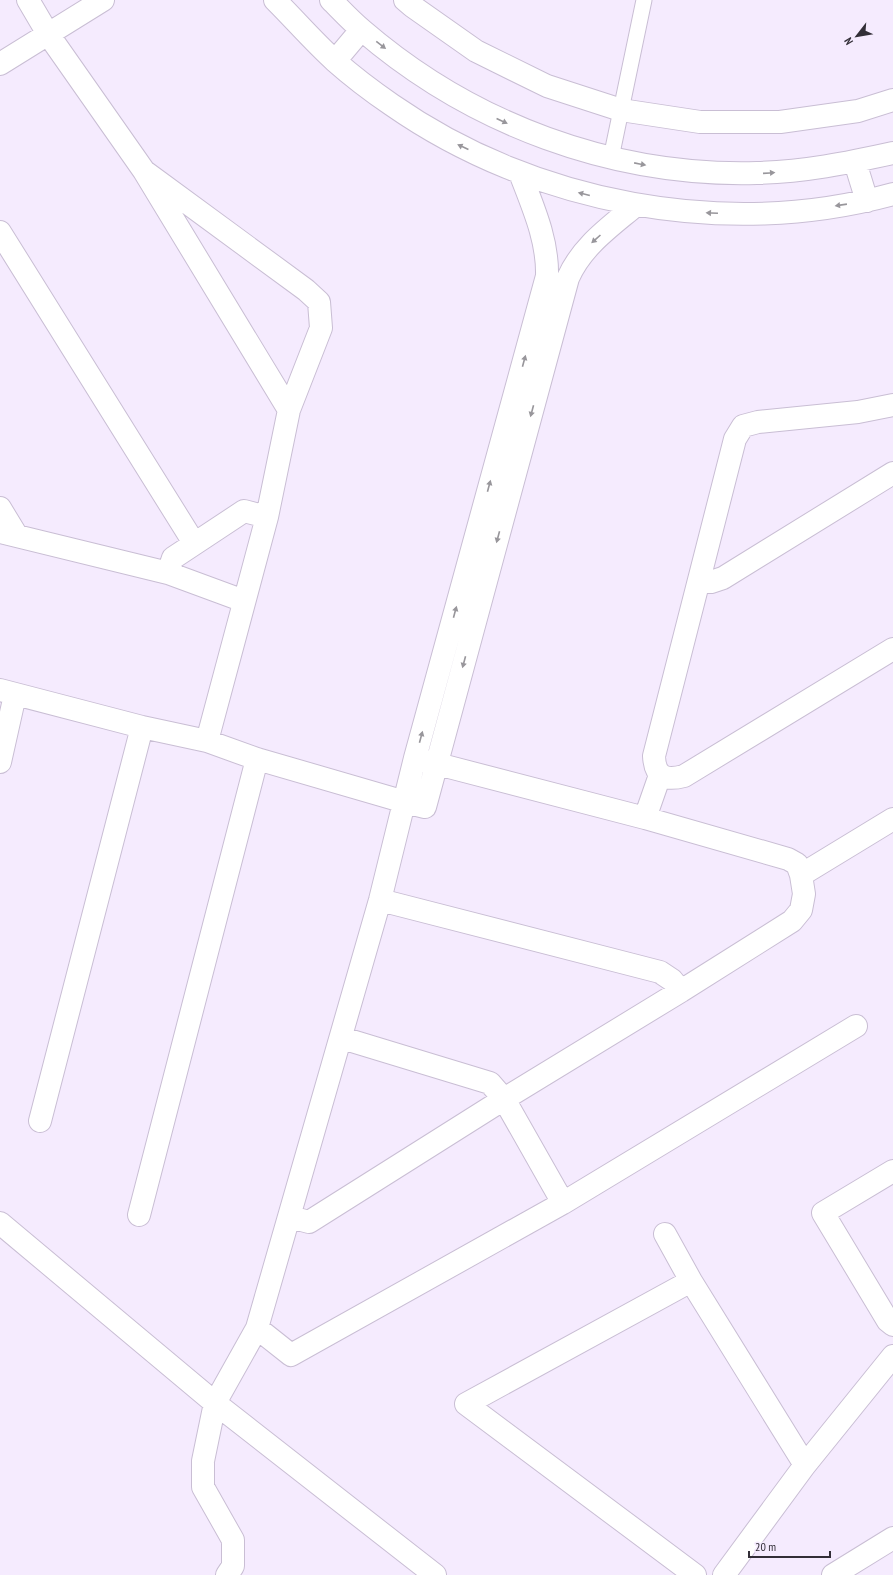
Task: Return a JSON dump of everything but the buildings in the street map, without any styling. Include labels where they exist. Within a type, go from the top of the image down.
[{"type":"street","points":[[28,0],[48,34],[144,171],[289,410]]},
{"type":"street","points":[[0,64],[103,0]]},
{"type":"street","points":[[275,0],[335,61],[392,106],[454,143],[520,173],[577,192],[636,205],[713,214],[790,212],[866,201],[893,194]]},
{"type":"street","points":[[331,0],[361,30],[412,69],[453,96],[503,122],[556,143],[611,158],[659,167],[708,173],[771,172],[806,170],[855,162],[893,153]]},
{"type":"street","points":[[405,0],[476,51],[547,86],[621,110],[700,122],[780,122],[858,111],[893,100]]},
{"type":"street","points":[[335,61],[361,30]]},
{"type":"street","points":[[855,162],[866,201]]},
{"type":"street","points":[[144,171],[306,290],[319,302],[321,328],[289,410],[268,517],[207,741]]},
{"type":"street","points":[[415,804],[415,758],[546,276],[545,247],[541,231],[520,173]]},
{"type":"street","points":[[227,1575],[233,1566],[233,1540],[203,1486],[203,1461],[215,1403],[257,1328],[342,1038],[380,900],[415,804],[436,764],[568,278],[573,267],[587,248],[636,205]]},
{"type":"street","points":[[0,232],[194,543]]},
{"type":"street","points":[[893,405],[858,412],[758,422],[743,426],[735,439],[654,756],[655,768],[660,775],[672,779],[684,776],[893,649]]},
{"type":"street","points":[[699,582],[711,582],[723,578],[893,473]]},
{"type":"street","points":[[0,508],[8,534],[168,574],[244,601]]},
{"type":"street","points":[[168,574],[173,558],[244,512],[268,517]]},
{"type":"street","points":[[0,762],[8,692],[207,741],[257,759],[415,804]]},
{"type":"street","points":[[40,1121],[142,726]]},
{"type":"street","points":[[290,1217],[309,1222],[504,1099],[792,921],[801,910],[804,894],[801,875],[797,864],[788,859],[645,818],[415,758]]},
{"type":"street","points":[[139,1215],[257,759]]},
{"type":"street","points":[[645,818],[660,775]]},
{"type":"street","points":[[801,875],[893,819]]},
{"type":"street","points":[[380,900],[660,972],[672,980],[681,991]]},
{"type":"street","points":[[257,1328],[291,1355],[562,1203],[856,1026]]},
{"type":"street","points":[[342,1038],[490,1083],[504,1099],[562,1203]]},
{"type":"street","points":[[893,1171],[823,1214],[888,1321],[893,1325]]},
{"type":"street","points":[[0,1223],[215,1403],[435,1575]]},
{"type":"street","points":[[665,1234],[691,1281],[805,1465]]},
{"type":"street","points":[[691,1281],[466,1404],[695,1575]]},
{"type":"street","points":[[724,1575],[805,1465],[893,1356]]},
{"type":"street","points":[[834,1575],[893,1538]]},
{"type":"lane","points":[[611,158],[644,0]]}]
